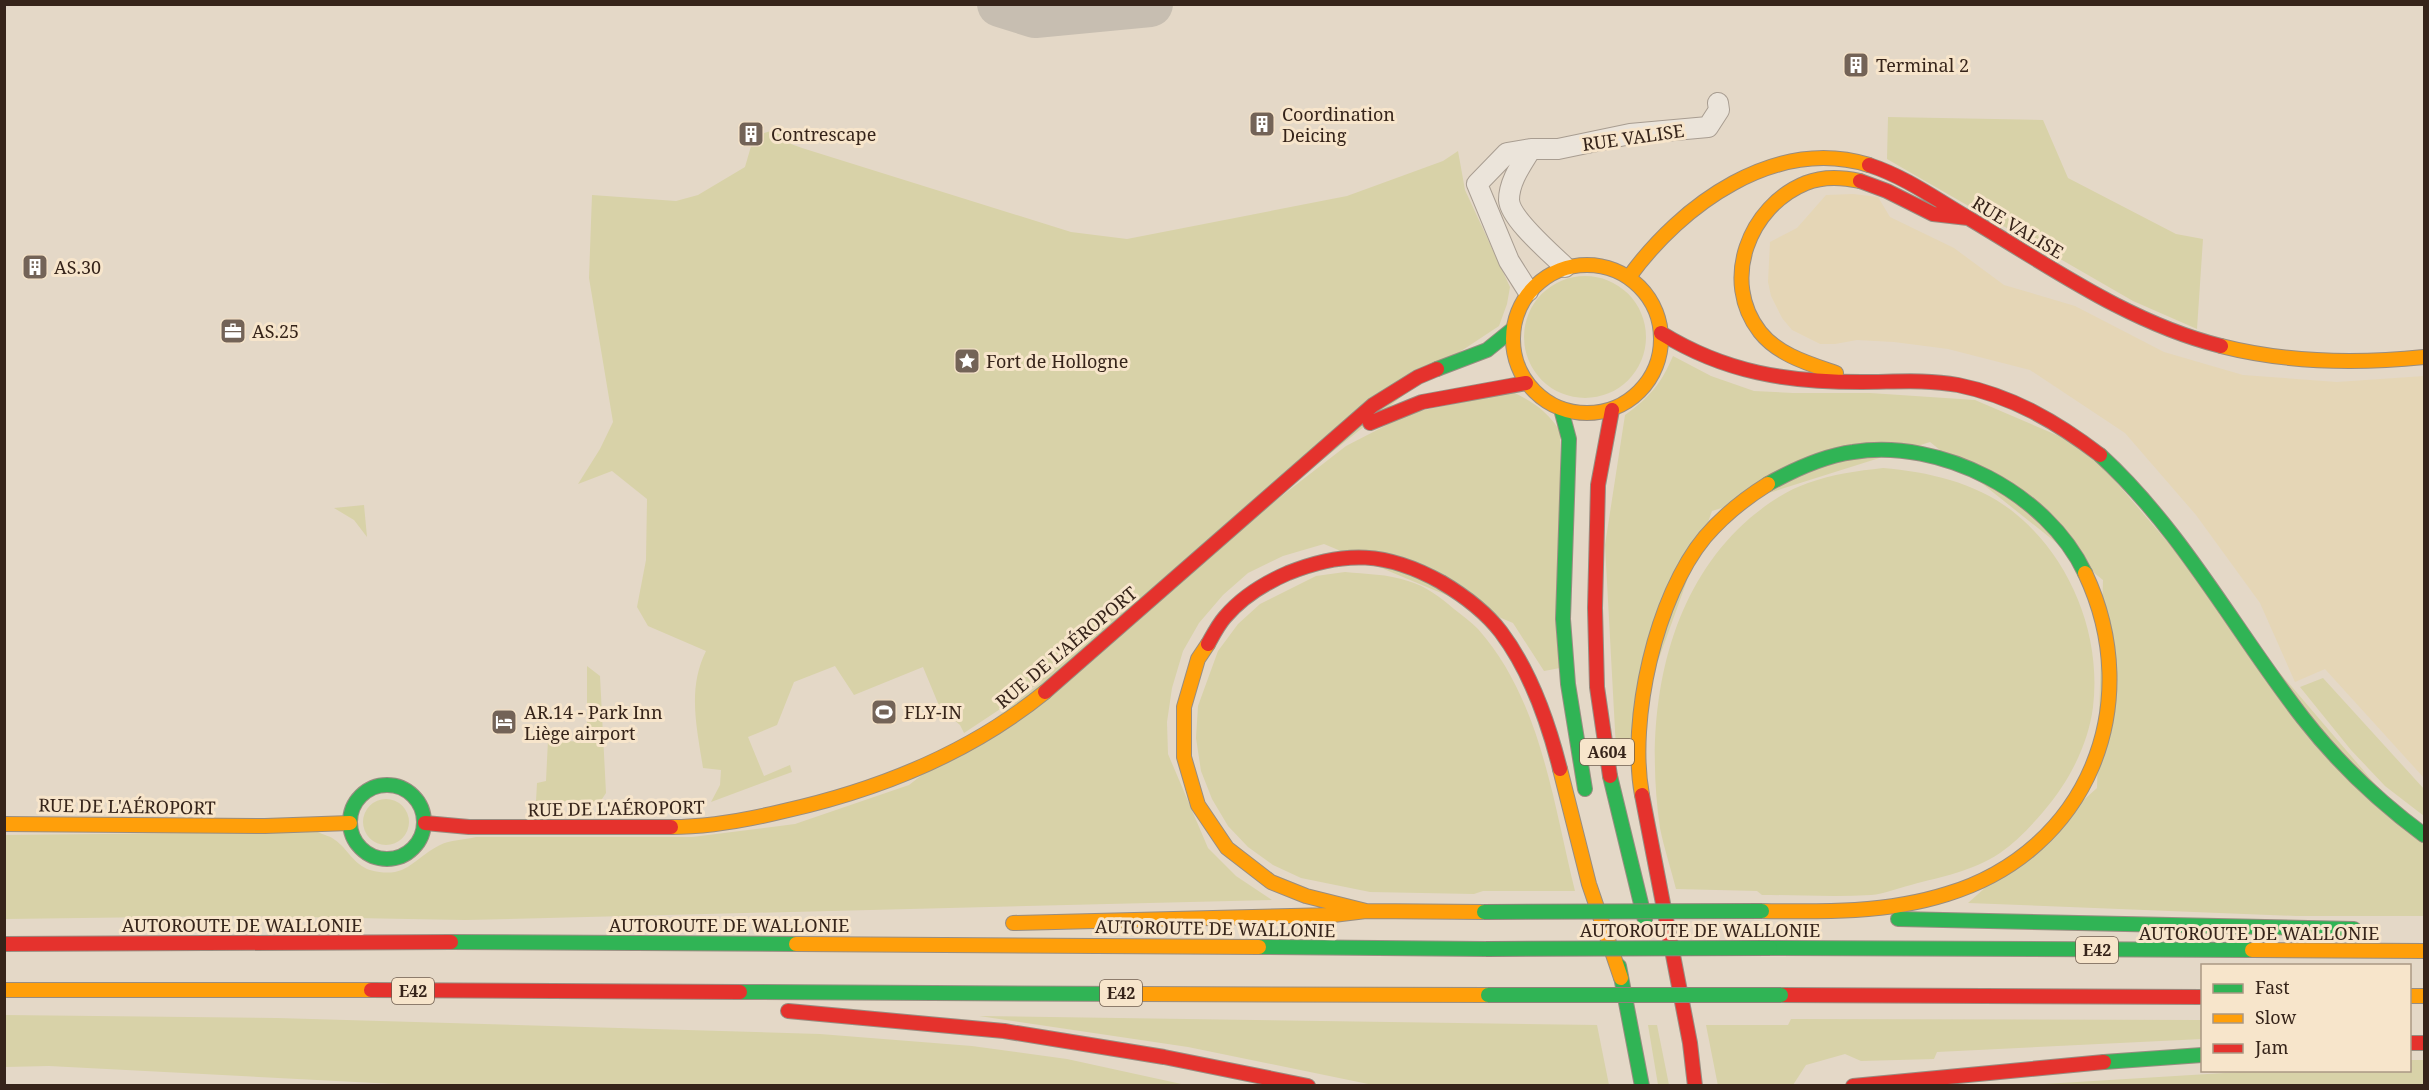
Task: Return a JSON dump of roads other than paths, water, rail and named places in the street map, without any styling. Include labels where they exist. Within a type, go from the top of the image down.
[{"type":"main road","name":"RUE VALISE","points":[[1629,277],[1657,239],[1704,199],[1778,164],[1800,160],[1844,160],[1874,166],[1910,182],[2103,299],[2173,332],[2241,352],[2324,362],[2391,361],[2424,357]]},
{"type":"main road","points":[[1860,382],[1785,353],[1761,333],[1748,314],[1741,289],[1743,253],[1755,224],[1782,196],[1807,182],[1842,177],[1875,184],[1935,215],[1968,218]]},
{"type":"main road","points":[[1587,264],[1609,267],[1629,277],[1646,293],[1656,312],[1662,333],[1659,358],[1649,380],[1633,398],[1612,410],[1588,414],[1561,409],[1541,398],[1526,383],[1515,362],[1512,346],[1513,329],[1519,307],[1528,291],[1545,276],[1565,267],[1587,264]]},
{"type":"main road","name":"RUE DE L'AÉROPORT","points":[[425,823],[481,827],[709,825],[738,822],[833,800],[896,778],[957,750],[1018,714],[1078,665],[1382,399],[1418,377],[1487,350],[1513,329]]},
{"type":"main road","points":[[1662,333],[1682,347],[1734,370],[1782,379],[1860,382],[1924,380],[1974,389],[2033,411],[2052,421],[2103,456],[2128,479],[2170,530],[2309,726],[2364,786],[2424,835]]},
{"type":"main road","name":"RUE DE L'AÉROPORT","points":[[1331,443],[1378,419],[1422,402],[1526,383]]},
{"type":"main road","name":"A604","points":[[1561,409],[1569,439],[1563,619],[1568,684],[1587,804]]},
{"type":"main road","name":"A604","points":[[1612,410],[1598,485],[1595,608],[1597,687],[1612,786],[1655,958]]},
{"type":"main road","points":[[1000,924],[1333,915],[1366,911],[1484,912],[1762,911],[1839,912],[1934,898],[1974,885],[2010,867],[2035,847],[2060,821],[2082,790],[2098,758],[2108,716],[2112,669],[2109,633],[2099,600],[2077,558],[2054,524],[2029,501],[1994,478],[1966,466],[1926,454],[1880,449],[1830,457],[1788,473],[1754,492],[1719,522],[1689,558],[1668,601],[1651,651],[1638,736],[1638,773],[1690,1043],[1694,1086]]},
{"type":"main road","points":[[1366,911],[1293,893],[1244,863],[1221,841],[1201,810],[1186,777],[1182,749],[1182,718],[1188,686],[1197,661],[1212,633],[1234,606],[1258,585],[1286,570],[1334,558],[1355,556],[1384,559],[1411,567],[1443,582],[1473,604],[1498,629],[1517,656],[1548,724],[1589,886],[1621,978]]},
{"type":"main road","points":[[385,785],[400,787],[414,795],[422,808],[425,823],[418,845],[410,853],[388,860],[366,853],[352,835],[350,823],[351,812],[356,801],[374,787],[385,785]]},
{"type":"main road","name":"RUE DE L'AÉROPORT","points":[[4,824],[286,826],[350,823]]},
{"type":"main road","points":[[1606,893],[1642,1086]]},
{"type":"main road","points":[[1839,912],[1873,918],[2367,929]]},
{"type":"main road","points":[[899,944],[924,930]]},
{"type":"main road","name":"AUTOROUTE DE WALLONIE","points":[[4,944],[466,942],[1485,949],[2424,951]]},
{"type":"main road","points":[[1661,980],[1669,1015]]},
{"type":"main road","name":"E42","points":[[4,990],[2201,996]]},
{"type":"main road","points":[[754,993],[791,1012],[1004,1031],[1164,1057],[1308,1086]]},
{"type":"main road","points":[[1675,1037],[1694,1086]]},
{"type":"main road","points":[[1853,1086],[1886,1080],[2201,1055]]},
{"type":"street","name":"RUE VALISE","points":[[1531,149],[1558,149],[1630,134],[1708,127],[1719,110],[1718,103]]},
{"type":"street","points":[[1531,149],[1513,180],[1509,201],[1518,220],[1565,267]]},
{"type":"street","points":[[1528,291],[1509,261],[1477,184],[1507,153],[1531,149]]},
{"type":"place","name":"Terminal 2","points":[[1856,65]]},
{"type":"place","name":"Coordination Deicing","points":[[1262,124]]},
{"type":"place","name":"Contrescape","points":[[751,134]]},
{"type":"place","name":"AS.30","points":[[35,267]]},
{"type":"place","name":"AS.25","points":[[233,331]]},
{"type":"place","name":"Fort de Hollogne","points":[[967,361]]},
{"type":"place","name":"FLY-IN","points":[[884,712]]},
{"type":"place","name":"AR.14 - Park Inn Liège airport","points":[[504,722]]}]
